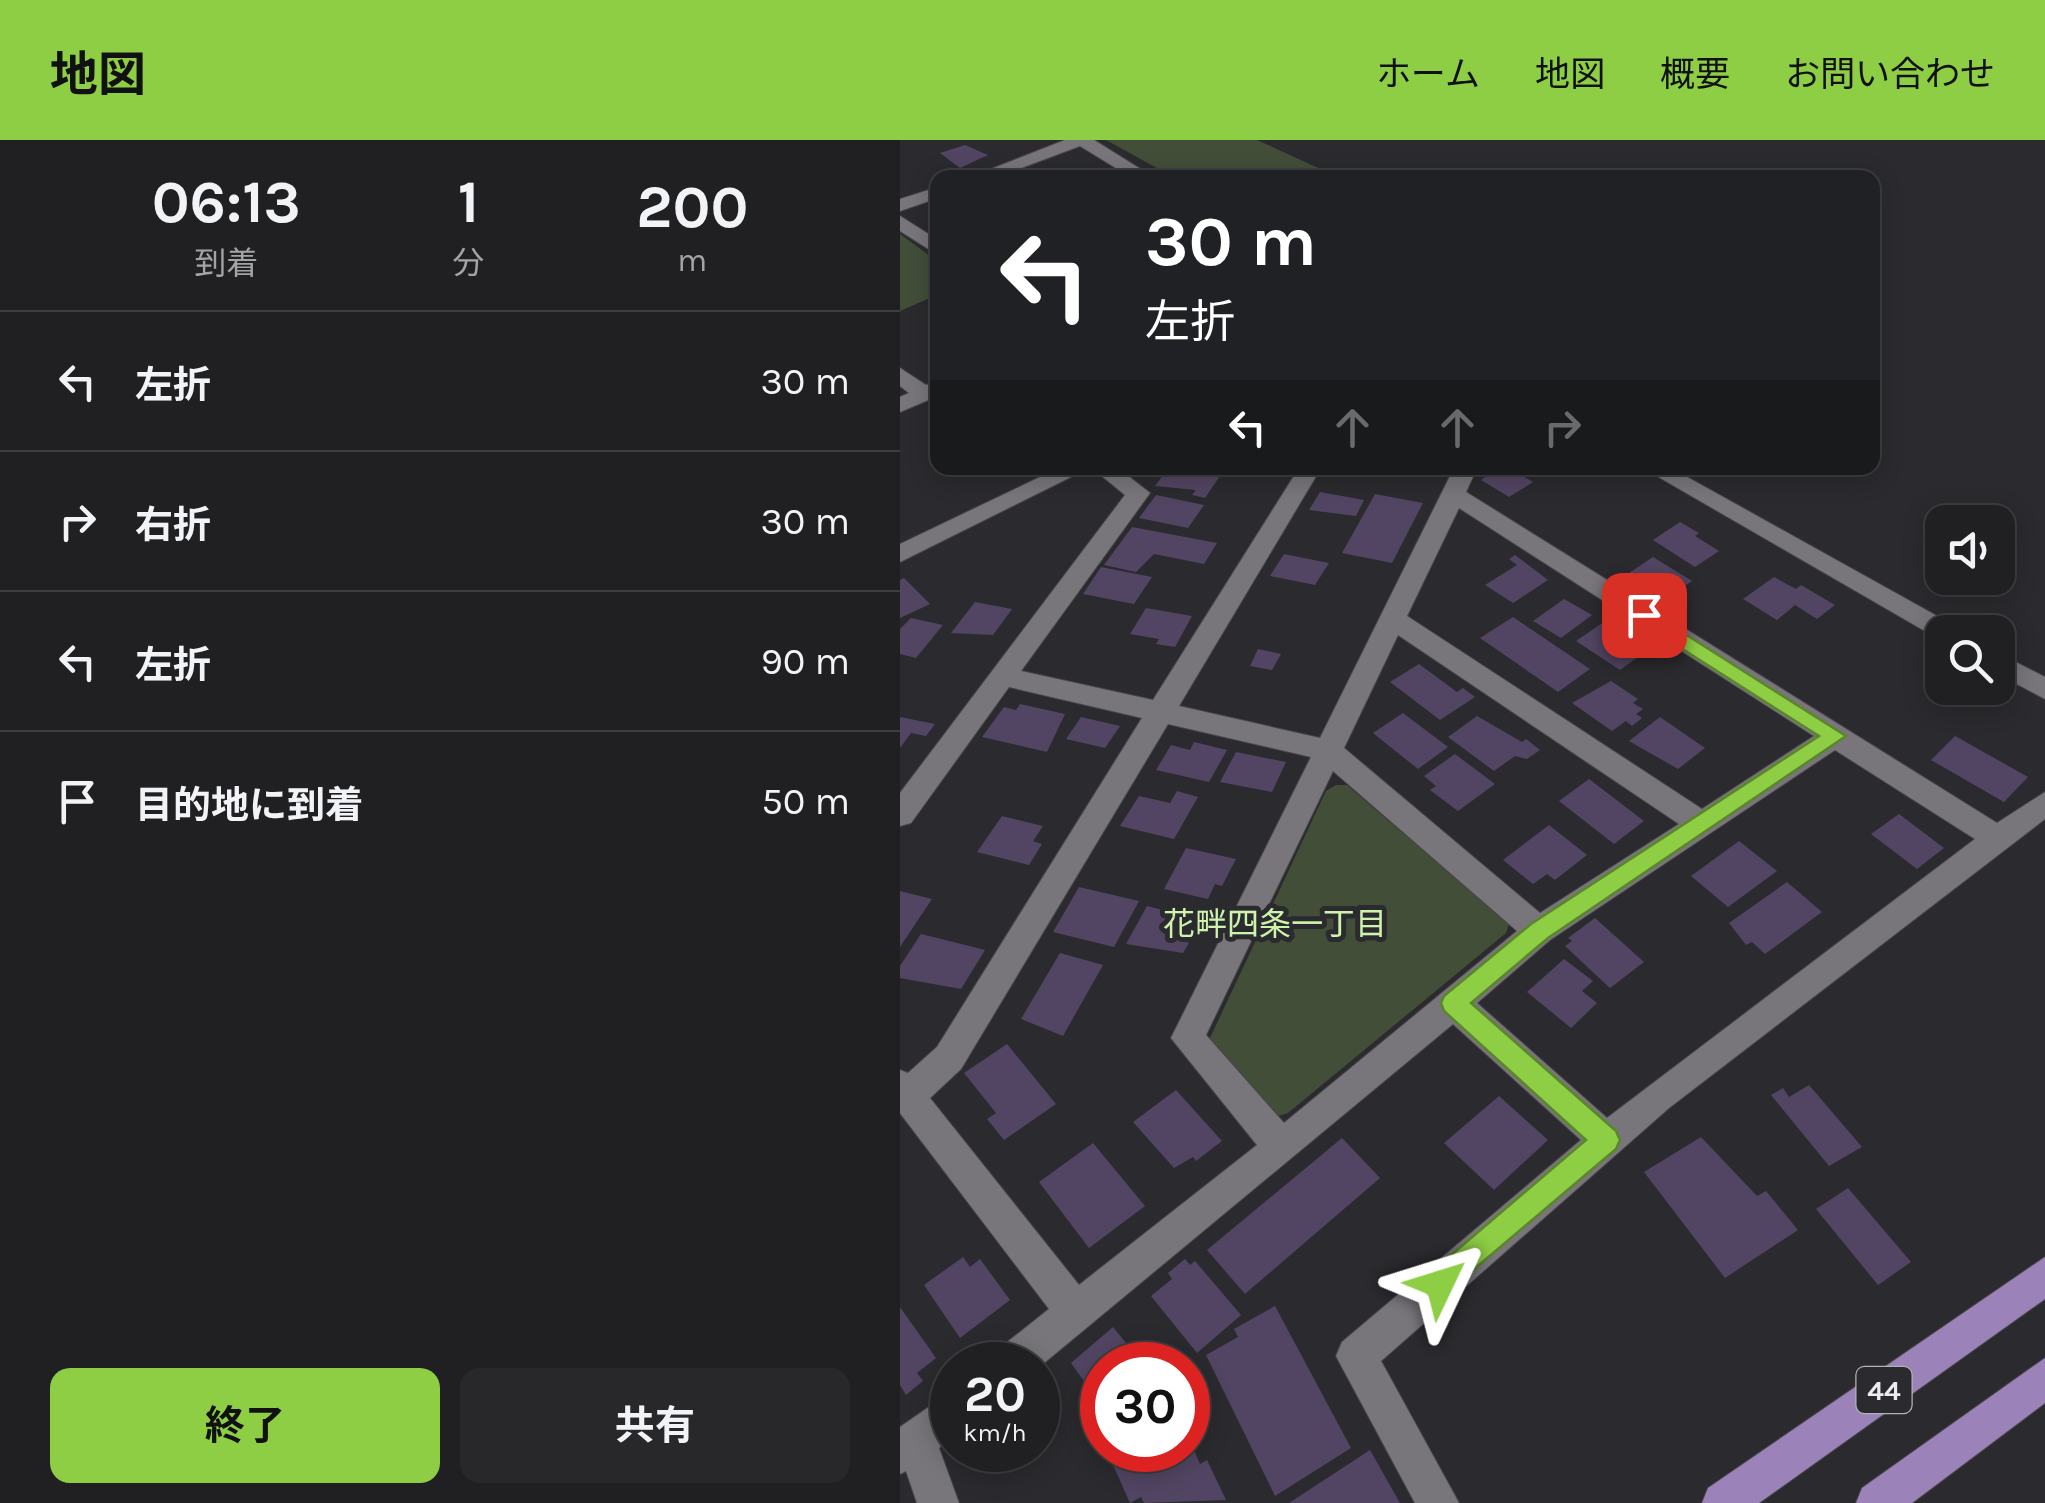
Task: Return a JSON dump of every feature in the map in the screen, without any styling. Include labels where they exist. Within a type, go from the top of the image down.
[{"type":"main road","name":"44","points":[[1723,1503],[2045,1276]]},
{"type":"main road","points":[[1877,1503],[2045,1378]]},
{"type":"street","points":[[999,170],[1081,140],[1132,170]]},
{"type":"street","points":[[900,206],[930,195]]},
{"type":"street","points":[[900,222],[930,243]]},
{"type":"street","points":[[900,375],[930,391]]},
{"type":"street","points":[[900,404],[930,391]]},
{"type":"street","points":[[900,554],[1063,475]]},
{"type":"street","points":[[900,815],[1138,493],[1113,475]]},
{"type":"street","points":[[1076,1312],[904,1091],[949,1058],[1306,475]]},
{"type":"street","points":[[1667,475],[1925,620]]},
{"type":"street","points":[[1282,1147],[1188,1038],[1459,481],[1835,736],[1998,839]]},
{"type":"street","points":[[1392,619],[1702,824]]},
{"type":"street","points":[[2015,672],[2045,689]]},
{"type":"street","points":[[1002,676],[1328,750],[1539,931]]},
{"type":"street","points":[[1039,1342],[1282,1147],[1539,931],[1835,736]]},
{"type":"street","points":[[1438,1503],[1356,1356],[1657,1096],[2045,803]]},
{"type":"street","points":[[1453,1003],[1606,1140]]},
{"type":"street","points":[[930,1429],[908,1447],[938,1503]]},
{"type":"green space","points":[[1106,140],[1257,140],[1323,170],[1160,170]]},
{"type":"green space","points":[[900,234],[930,256],[930,298],[900,311]]},
{"type":"green space","points":[[1336,785],[1347,785],[1509,924],[1506,933],[1288,1113],[1278,1116],[1268,1111],[1209,1040],[1326,791]]},
{"type":"building","points":[[965,145],[988,155],[960,168],[940,153]]},
{"type":"building","points":[[1163,475],[1221,475],[1205,498],[1192,495],[1196,490],[1155,486]]},
{"type":"building","points":[[1488,475],[1521,475],[1533,482],[1509,497],[1481,480]]},
{"type":"building","points":[[1320,492],[1364,500],[1356,516],[1309,510]]},
{"type":"building","points":[[1375,494],[1423,503],[1392,563],[1342,553]]},
{"type":"building","points":[[1156,495],[1204,505],[1188,528],[1139,518]]},
{"type":"building","points":[[1680,522],[1719,551],[1695,567],[1653,540]]},
{"type":"building","points":[[1132,527],[1217,543],[1204,564],[1154,554],[1136,572],[1104,565]]},
{"type":"building","points":[[1284,554],[1329,563],[1315,585],[1270,576]]},
{"type":"building","points":[[1515,555],[1548,580],[1513,603],[1485,585],[1517,565],[1509,559]]},
{"type":"building","points":[[1653,557],[1692,581],[1669,597],[1654,588],[1663,582],[1653,576],[1644,582],[1629,573]]},
{"type":"building","points":[[1101,567],[1152,577],[1134,604],[1083,594]]},
{"type":"building","points":[[1774,577],[1796,589],[1801,585],[1835,605],[1817,619],[1795,605],[1777,620],[1743,599]]},
{"type":"building","points":[[904,578],[930,604],[900,618],[900,580]]},
{"type":"building","points":[[1564,599],[1592,615],[1561,638],[1533,621]]},
{"type":"building","points":[[975,602],[1012,609],[993,635],[951,633]]},
{"type":"building","points":[[1146,608],[1192,616],[1175,647],[1156,644],[1159,639],[1130,634]]},
{"type":"building","points":[[1513,617],[1590,669],[1558,692],[1480,638]]},
{"type":"building","points":[[911,618],[943,625],[916,658],[900,654],[900,629]]},
{"type":"building","points":[[1608,619],[1652,647],[1620,670],[1576,641]]},
{"type":"building","points":[[1258,649],[1281,654],[1272,670],[1250,666]]},
{"type":"building","points":[[1419,664],[1457,692],[1463,688],[1475,697],[1440,720],[1390,682]]},
{"type":"building","points":[[1611,681],[1638,699],[1633,703],[1643,709],[1636,714],[1642,718],[1632,726],[1626,721],[1612,731],[1572,703]]},
{"type":"building","points":[[1020,704],[1065,714],[1047,752],[982,737],[1004,707],[1016,710]]},
{"type":"building","points":[[1403,713],[1448,747],[1418,769],[1373,733]]},
{"type":"building","points":[[1477,716],[1522,742],[1526,739],[1540,750],[1527,759],[1515,756],[1494,771],[1448,737]]},
{"type":"building","points":[[900,717],[935,724],[926,736],[911,733],[900,748]]},
{"type":"building","points":[[1081,717],[1120,726],[1105,748],[1066,739]]},
{"type":"building","points":[[1660,717],[1705,748],[1678,769],[1629,741]]},
{"type":"building","points":[[1955,736],[2028,777],[2004,802],[1931,760]]},
{"type":"building","points":[[1194,742],[1227,750],[1209,782],[1156,770],[1171,745],[1190,750]]},
{"type":"building","points":[[1236,752],[1286,762],[1272,792],[1220,782]]},
{"type":"building","points":[[1455,754],[1495,784],[1458,811],[1430,790],[1436,786],[1424,776]]},
{"type":"building","points":[[1589,779],[1644,821],[1614,844],[1559,801]]},
{"type":"building","points":[[1177,791],[1198,797],[1174,839],[1120,826],[1139,796],[1170,803]]},
{"type":"building","points":[[1899,814],[1944,848],[1917,869],[1871,834]]},
{"type":"building","points":[[1002,816],[1043,826],[1033,841],[1042,844],[1029,865],[977,852]]},
{"type":"building","points":[[1549,825],[1587,855],[1555,880],[1547,874],[1533,884],[1503,860]]},
{"type":"building","points":[[1739,841],[1777,871],[1728,907],[1691,876]]},
{"type":"building","points":[[1186,848],[1236,859],[1222,886],[1215,884],[1208,899],[1164,889]]},
{"type":"building","points":[[1787,882],[1822,912],[1765,954],[1752,942],[1746,945],[1729,923]]},
{"type":"building","points":[[1079,887],[1139,901],[1114,947],[1053,932]]},
{"type":"building","points":[[900,891],[932,899],[900,947]]},
{"type":"building","points":[[1147,906],[1194,918],[1183,941],[1189,943],[1183,953],[1126,944]]},
{"type":"building","points":[[1595,918],[1644,962],[1610,988],[1565,946],[1572,941],[1568,938]]},
{"type":"building","points":[[921,934],[985,950],[961,989],[900,978],[900,966]]},
{"type":"building","points":[[1060,953],[1103,965],[1063,1036],[1021,1019]]},
{"type":"building","points":[[1564,959],[1593,981],[1582,991],[1597,1003],[1571,1028],[1527,992]]},
{"type":"building","points":[[1007,1044],[1056,1104],[1004,1140],[987,1119],[996,1113],[964,1073]]},
{"type":"building","points":[[1809,1085],[1862,1147],[1829,1166],[1771,1095],[1783,1088],[1789,1097]]},
{"type":"building","points":[[1176,1090],[1222,1141],[1196,1161],[1193,1157],[1174,1168],[1133,1122]]},
{"type":"building","points":[[1499,1096],[1548,1140],[1494,1190],[1444,1143]]},
{"type":"building","points":[[1701,1137],[1757,1196],[1766,1191],[1798,1230],[1725,1278],[1644,1172]]},
{"type":"building","points":[[1342,1138],[1380,1178],[1245,1294],[1207,1250]]},
{"type":"building","points":[[1093,1143],[1145,1206],[1089,1248],[1039,1182]]},
{"type":"building","points":[[1848,1188],[1911,1262],[1878,1285],[1816,1209]]},
{"type":"building","points":[[963,1257],[970,1267],[980,1259],[1010,1300],[960,1338],[924,1285]]},
{"type":"building","points":[[1185,1259],[1190,1265],[1195,1261],[1241,1315],[1210,1342],[1188,1342],[1151,1296],[1172,1279],[1168,1273]]},
{"type":"building","points":[[1275,1306],[1351,1448],[1275,1496],[1210,1363],[1210,1353],[1238,1337],[1234,1329]]},
{"type":"building","points":[[900,1307],[930,1350],[930,1363],[917,1373],[923,1381],[906,1395],[900,1385]]},
{"type":"building","points":[[1113,1327],[1125,1342],[1096,1342]]},
{"type":"building","points":[[1080,1355],[1080,1375],[1071,1363]]},
{"type":"building","points":[[1370,1450],[1400,1503],[1289,1503]]},
{"type":"building","points":[[1210,1466],[1226,1500],[1144,1503],[1141,1497],[1130,1503],[1116,1472],[1210,1472]]},
{"type":"district","name":"花畔四条一丁目","points":[[1275,924]]},
{"type":"route","points":[[1440,1284],[1606,1140],[1453,1003],[1539,931],[1835,736],[1644,615]]}]
